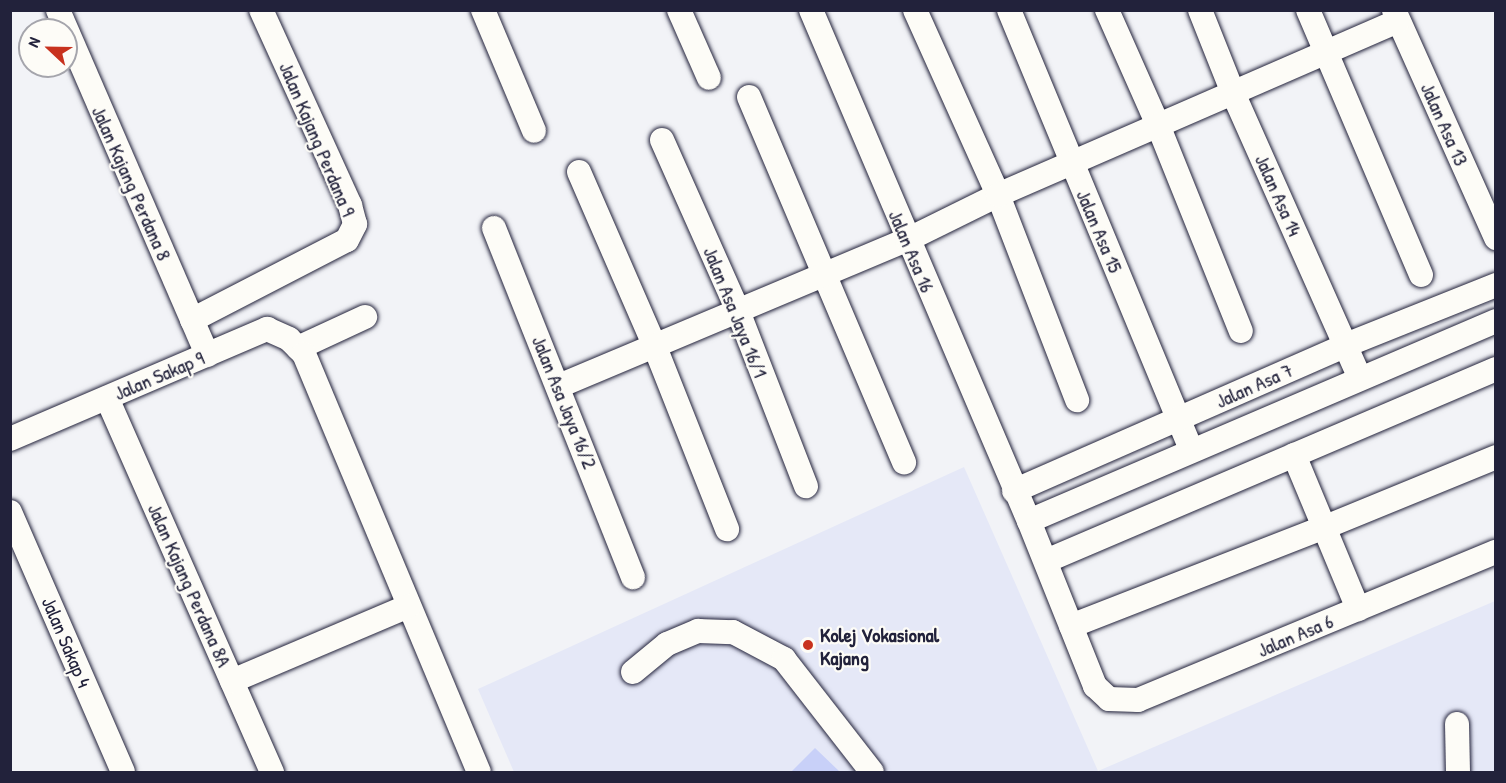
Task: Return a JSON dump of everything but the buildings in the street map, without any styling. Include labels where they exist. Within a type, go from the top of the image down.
[{"type":"street","name":"Jalan Kajang Perdana 8","points":[[58,10],[207,355]]},
{"type":"street","name":"Jalan Kajang Perdana 9","points":[[192,320],[347,240],[355,224],[350,205],[261,10]]},
{"type":"street","points":[[483,10],[534,131]]},
{"type":"street","points":[[679,10],[709,78]]},
{"type":"street","name":"Jalan Asa 16","points":[[811,10],[1014,491],[1046,561],[1095,686]]},
{"type":"street","points":[[915,10],[998,195],[1077,400]]},
{"type":"street","name":"Jalan Asa 15","points":[[1009,10],[1192,451]]},
{"type":"street","points":[[1107,10],[1158,125],[1241,331]]},
{"type":"street","name":"Jalan Asa 14","points":[[1200,10],[1233,93],[1360,378]]},
{"type":"street","points":[[1308,10],[1421,275]]},
{"type":"street","points":[[559,386],[907,240],[998,195],[1327,52],[1396,16]]},
{"type":"street","name":"Jalan Asa 13","points":[[1396,16],[1496,238]]},
{"type":"street","points":[[749,97],[904,463]]},
{"type":"street","name":"Jalan Asa Jaya 16/1","points":[[662,140],[738,311],[806,486]]},
{"type":"street","points":[[579,172],[655,347],[726,529]]},
{"type":"street","name":"Jalan Asa Jaya 16/2","points":[[495,228],[633,577]]},
{"type":"street","name":"Jalan Asa 7","points":[[1014,491],[1346,345],[1496,285]]},
{"type":"street","points":[[365,316],[301,351],[479,772]]},
{"type":"street","name":"Jalan Asa 7","points":[[1029,521],[1496,321]]},
{"type":"street","name":"Jalan Sakap 9","points":[[10,439],[267,329],[289,339],[301,351]]},
{"type":"street","points":[[1046,561],[1294,455],[1493,375]]},
{"type":"street","name":"Jalan Kajang Perdana 8A","points":[[107,398],[272,772]]},
{"type":"street","points":[[1294,455],[1358,609]]},
{"type":"street","points":[[1071,626],[1323,528],[1496,457]]},
{"type":"street","name":"Jalan Sakap 4","points":[[10,512],[123,772]]},
{"type":"street","name":"Jalan Asa 6","points":[[1095,686],[1109,699],[1138,700],[1496,552]]},
{"type":"street","points":[[232,681],[410,606]]},
{"type":"street","points":[[633,672],[667,644],[698,631],[733,632],[784,659],[872,772]]},
{"type":"street","points":[[1456,724],[1458,772]]},
{"type":"shaded area","name":"Kolej Vokasional Kajang","points":[[964,467],[1098,771],[1495,601],[1495,772],[514,772],[478,689]]},
{"type":"place","name":"Kolej Vokasional Kajang","points":[[808,645]]}]
